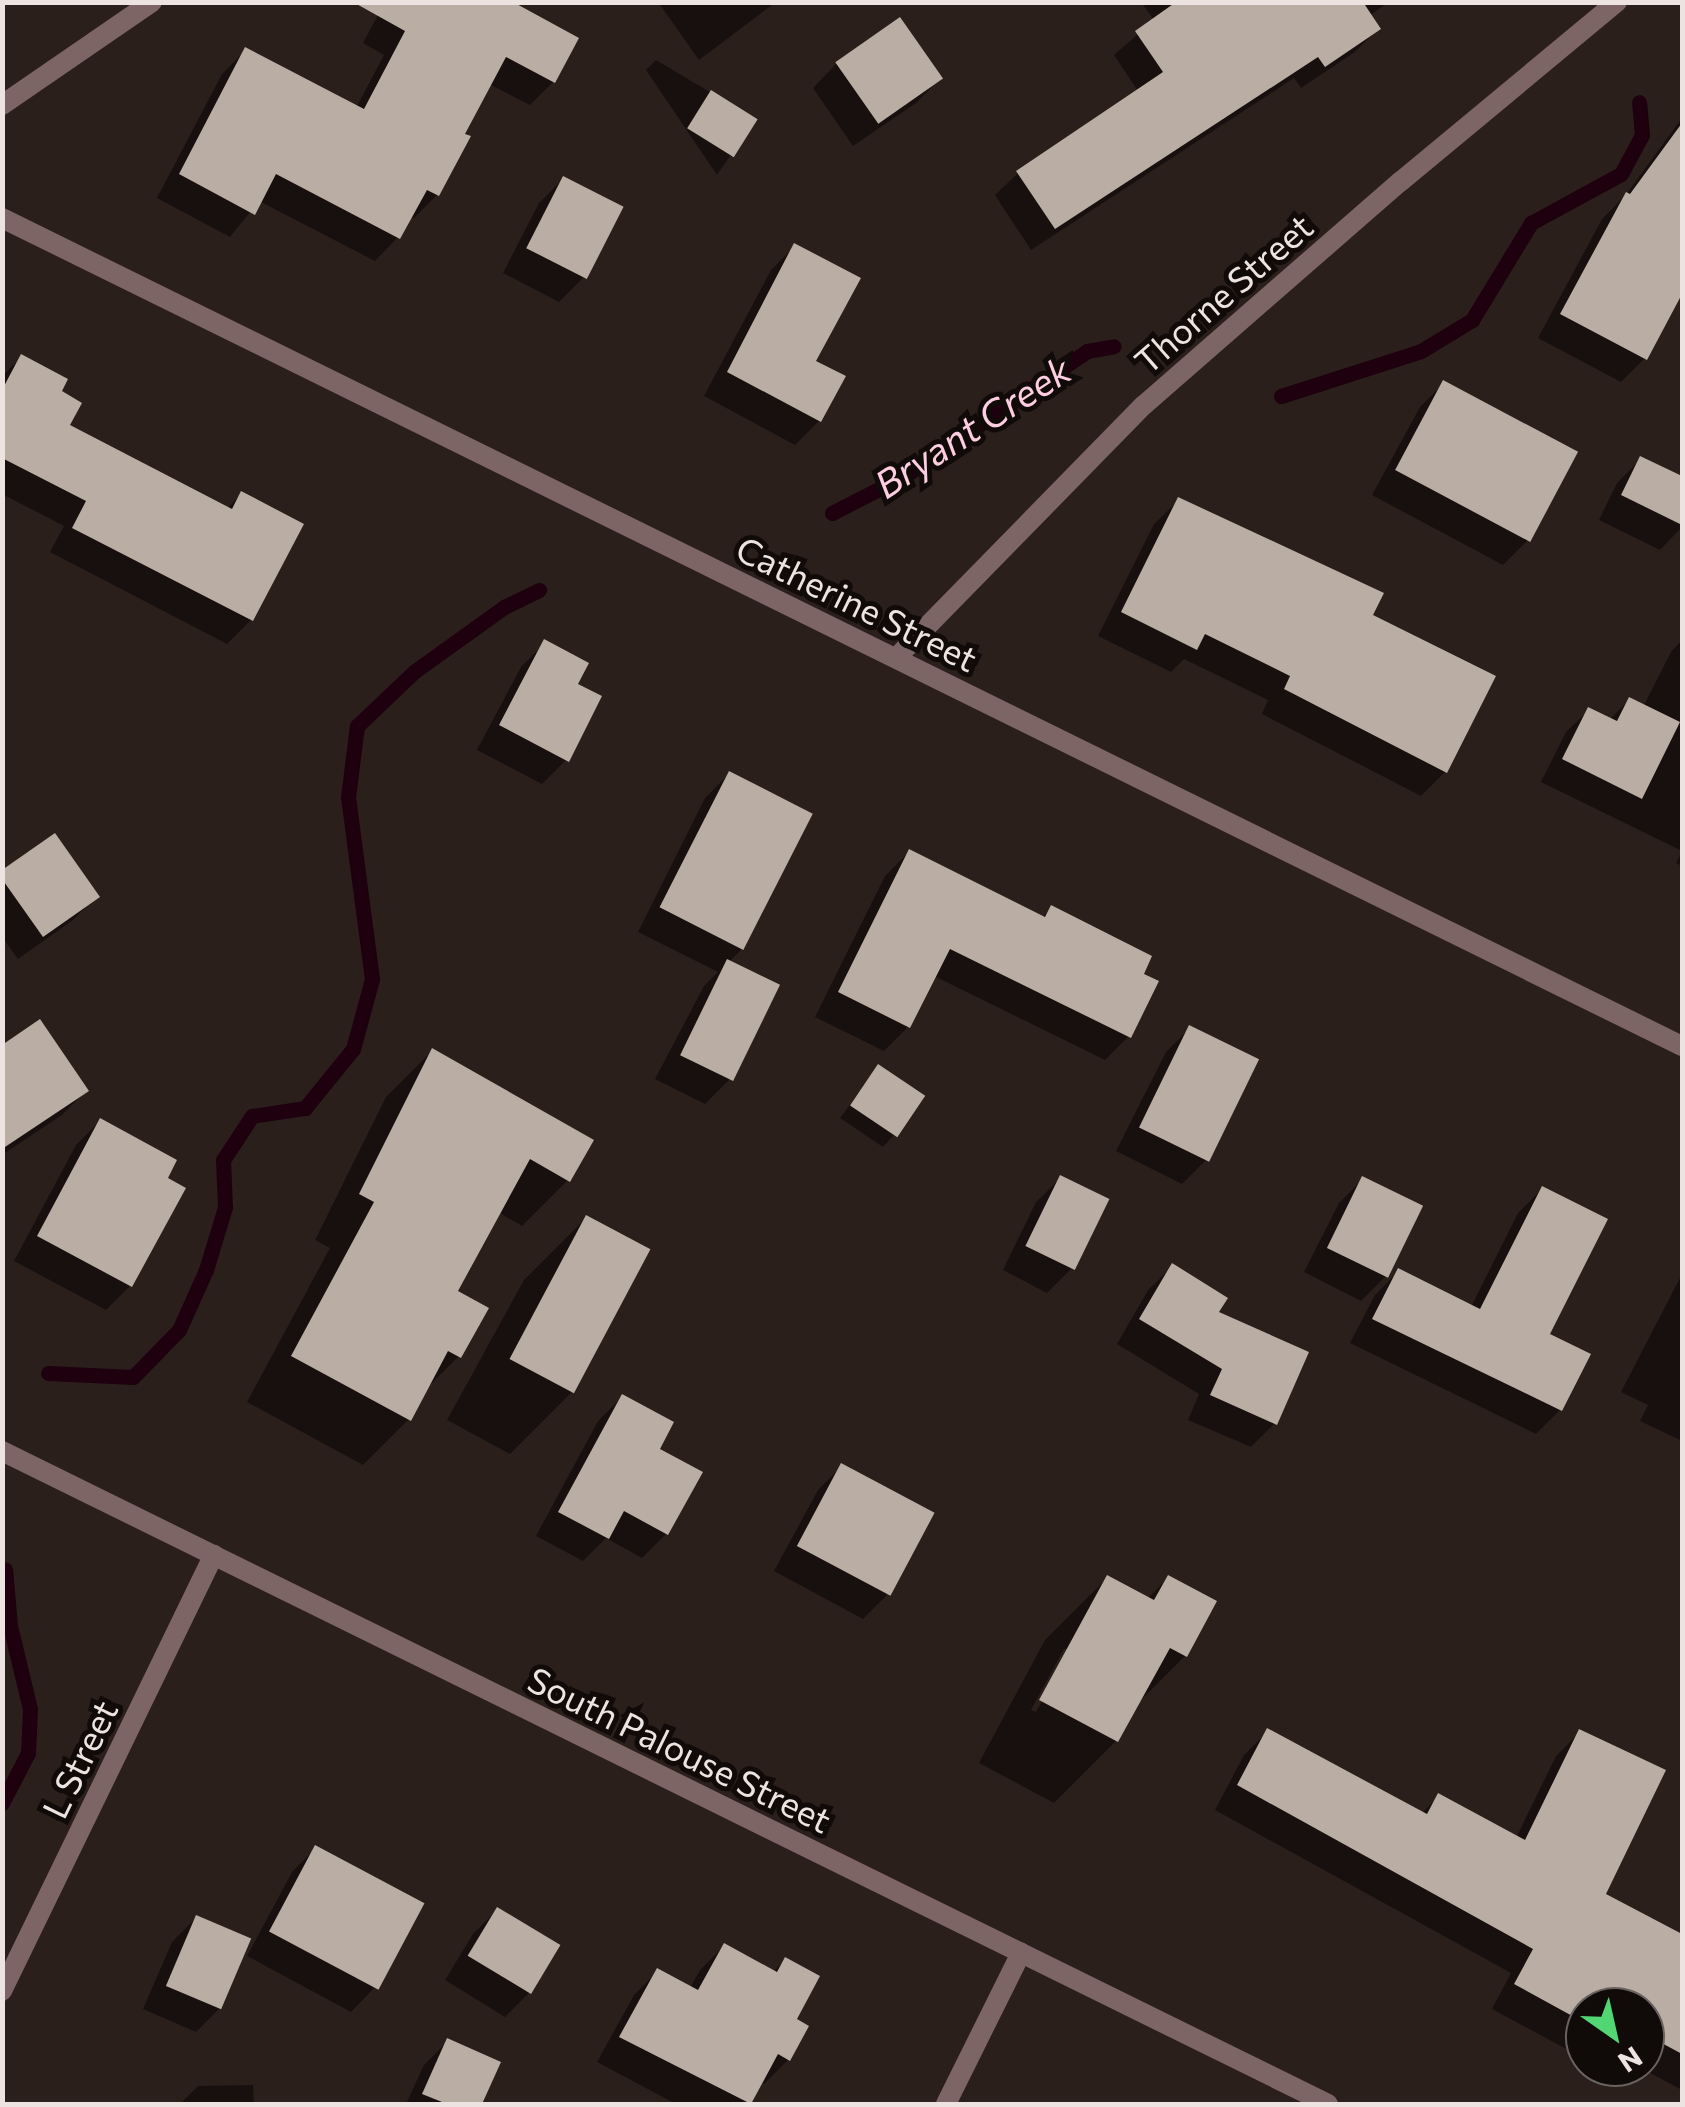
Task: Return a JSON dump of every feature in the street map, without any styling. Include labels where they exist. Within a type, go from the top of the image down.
[{"type":"street","points":[[2,105],[152,2]]},
{"type":"street","name":"Thorne Street","points":[[896,658],[1144,405],[1400,182],[1617,2]]},
{"type":"street","name":"Catherine Street","points":[[2,218],[1682,1046]]},
{"type":"street","name":"South Palouse Street","points":[[2,1451],[1328,2104]]},
{"type":"street","name":"L Street","points":[[2,1991],[214,1555]]},
{"type":"street","points":[[946,2104],[1020,1953]]},
{"type":"building","points":[[353,2],[513,2],[579,38],[555,83],[506,57],[465,134],[471,136],[439,196],[427,190],[400,239],[276,174],[255,215],[179,174],[245,47],[364,109],[405,31]]},
{"type":"building","points":[[1176,2],[1363,2],[1381,29],[1325,67],[1318,57],[1055,229],[1016,171],[1163,72],[1135,31]]},
{"type":"building","points":[[900,17],[943,78],[878,124],[835,62]]},
{"type":"building","points":[[711,90],[758,119],[734,157],[687,128]]},
{"type":"building","points":[[1682,123],[1682,294],[1647,360],[1560,314],[1626,192],[1630,194]]},
{"type":"building","points":[[563,176],[624,207],[587,279],[526,248]]},
{"type":"building","points":[[794,243],[861,278],[816,361],[846,376],[821,422],[727,372]]},
{"type":"building","points":[[21,354],[68,379],[62,391],[82,403],[70,425],[232,509],[241,491],[304,524],[253,621],[72,528],[86,501],[2,458],[2,390]]},
{"type":"building","points":[[1443,380],[1578,452],[1530,542],[1395,470]]},
{"type":"building","points":[[1640,456],[1682,476],[1682,525],[1621,495]]},
{"type":"building","points":[[1178,497],[1384,593],[1373,615],[1496,676],[1447,773],[1284,689],[1290,676],[1205,634],[1197,650],[1121,612]]},
{"type":"building","points":[[544,639],[589,663],[578,684],[602,696],[569,762],[499,725]]},
{"type":"building","points":[[1629,697],[1680,722],[1642,799],[1562,759],[1588,707],[1617,721]]},
{"type":"building","points":[[729,771],[813,814],[743,950],[660,907]]},
{"type":"building","points":[[55,833],[100,897],[43,937],[2,879],[2,870]]},
{"type":"building","points":[[909,849],[1045,917],[1051,905],[1152,956],[1144,974],[1159,981],[1131,1038],[950,949],[910,1028],[838,992]]},
{"type":"building","points":[[727,959],[780,985],[733,1081],[680,1055]]},
{"type":"building","points":[[40,1019],[89,1091],[2,1149],[2,1045]]},
{"type":"building","points":[[1189,1025],[1259,1059],[1209,1162],[1139,1127]]},
{"type":"building","points":[[432,1048],[594,1140],[570,1182],[530,1159],[458,1291],[489,1308],[461,1358],[448,1351],[411,1421],[291,1356],[374,1202],[359,1194]]},
{"type":"building","points":[[878,1064],[925,1096],[897,1137],[850,1105]]},
{"type":"building","points":[[100,1118],[177,1160],[168,1178],[186,1188],[132,1287],[37,1236]]},
{"type":"building","points":[[1060,1175],[1109,1199],[1075,1270],[1025,1246]]},
{"type":"building","points":[[1362,1176],[1423,1206],[1388,1278],[1327,1248]]},
{"type":"building","points":[[1542,1186],[1608,1219],[1550,1334],[1591,1354],[1562,1411],[1372,1319],[1398,1268],[1480,1309]]},
{"type":"building","points":[[586,1215],[650,1249],[574,1393],[509,1359]]},
{"type":"building","points":[[1172,1263],[1228,1298],[1219,1312],[1309,1352],[1277,1425],[1210,1395],[1222,1369],[1139,1319]]},
{"type":"building","points":[[622,1394],[674,1422],[660,1449],[703,1472],[668,1535],[624,1511],[609,1539],[558,1512]]},
{"type":"building","points":[[841,1463],[935,1513],[890,1596],[797,1546]]},
{"type":"building","points":[[1107,1575],[1154,1600],[1168,1575],[1217,1601],[1187,1657],[1170,1648],[1118,1742],[1039,1700]]},
{"type":"building","points":[[1267,1728],[1427,1814],[1438,1793],[1525,1840],[1579,1729],[1666,1770],[1606,1894],[1682,1934],[1682,2054],[1665,2045],[1665,1987],[1565,1987],[1565,2012],[1514,1984],[1533,1949],[1237,1785]]},
{"type":"building","points":[[315,1845],[424,1903],[378,1990],[269,1932]]},
{"type":"building","points":[[497,1907],[560,1945],[531,1994],[468,1956]]},
{"type":"building","points":[[196,1915],[251,1938],[221,2009],[166,1986]]},
{"type":"building","points":[[724,1943],[777,1972],[785,1957],[820,1976],[797,2019],[809,2026],[790,2061],[778,2054],[751,2104],[619,2037],[657,1968],[698,1990]]},
{"type":"building","points":[[447,2038],[501,2062],[482,2104],[447,2104],[422,2094]]},
{"type":"waterway","name":"Bryant Creek","points":[[1281,396],[1421,351],[1472,320],[1531,223],[1621,174],[1642,135],[1639,102]]},
{"type":"waterway","name":"Bryant Creek","points":[[832,513],[906,475],[1087,351],[1114,346]]},
{"type":"waterway","name":"Bryant Creek","points":[[48,1373],[133,1377],[179,1330],[206,1270],[225,1207],[223,1160],[252,1116],[305,1108],[353,1049],[372,979],[348,797],[357,726],[415,671],[504,607],[539,590]]},
{"type":"waterway","name":"Bryant Creek","points":[[2,1803],[28,1753],[30,1709],[10,1626],[5,1569]]}]
